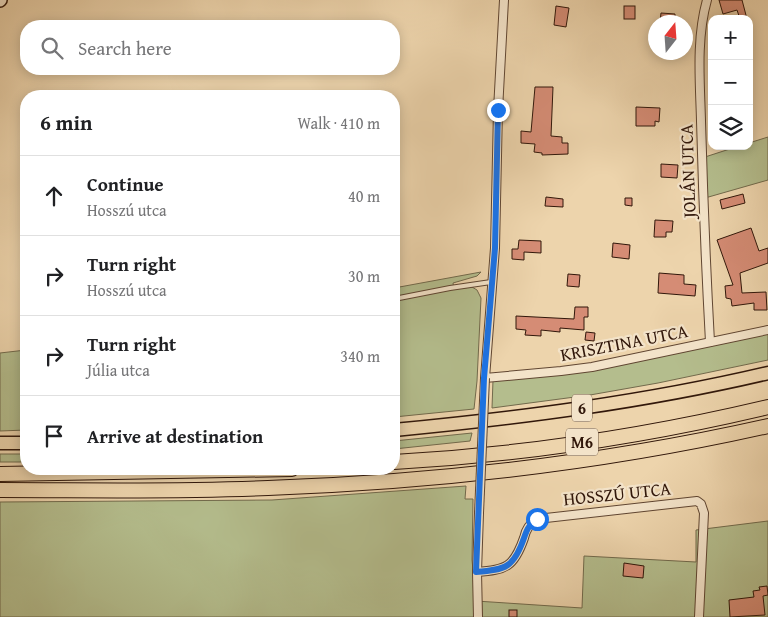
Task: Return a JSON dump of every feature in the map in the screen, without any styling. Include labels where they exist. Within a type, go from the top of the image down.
[{"type":"highway","name":"M6","points":[[400,462],[448,459],[583,442],[768,407]]},
{"type":"highway","name":"M6","points":[[0,490],[269,488],[448,477],[604,457],[768,426]]},
{"type":"highway","points":[[0,474],[20,474]]},
{"type":"main road","name":"6","points":[[400,429],[527,416],[602,405],[679,392],[768,372]]},
{"type":"main road","points":[[0,443],[20,442]]},
{"type":"street","points":[[478,617],[476,572],[484,378],[495,248],[498,110],[504,0]]},
{"type":"street","name":"JOLÁN UTCA","points":[[707,0],[701,26],[700,74],[710,342]]},
{"type":"street","name":"KRISZTINA UTCA","points":[[484,378],[584,368],[768,330]]},
{"type":"street","name":"HOSSZÚ UTCA","points":[[476,572],[498,570],[506,568],[512,563],[518,555],[527,529],[537,519],[694,500],[699,502],[704,513],[699,617]]},
{"type":"lane","points":[[400,298],[491,282]]},
{"type":"green space","points":[[768,137],[768,180],[705,198],[705,157],[727,150],[753,150],[753,142]]},
{"type":"green space","points":[[481,272],[477,276],[453,283],[454,289],[472,287],[477,290],[481,298],[474,409],[400,416],[400,287]]},
{"type":"green space","points":[[768,330],[768,360],[590,395],[492,408],[493,380],[561,371]]},
{"type":"green space","points":[[20,351],[20,430],[0,431],[0,353]]},
{"type":"green space","points":[[472,433],[470,441],[400,448],[400,440]]},
{"type":"green space","points":[[0,454],[20,454],[20,462],[0,462]]},
{"type":"green space","points":[[466,486],[465,499],[473,499],[472,560],[476,601],[582,608],[584,556],[696,562],[696,530],[768,521],[768,617],[0,617],[0,502],[272,500]]},
{"type":"building","points":[[719,0],[742,0],[746,15],[739,15],[737,10],[723,14]]},
{"type":"building","points":[[556,6],[569,8],[566,27],[554,25]]},
{"type":"building","points":[[624,6],[635,6],[635,19],[624,19]]},
{"type":"building","points":[[661,13],[675,14],[675,15],[661,15]]},
{"type":"building","points":[[535,87],[553,87],[551,136],[562,137],[562,143],[568,143],[568,154],[542,155],[542,153],[534,152],[535,144],[521,143],[521,131],[531,132]]},
{"type":"building","points":[[636,107],[660,108],[659,122],[655,121],[655,126],[636,126]]},
{"type":"building","points":[[661,164],[678,165],[677,178],[661,177]]},
{"type":"building","points":[[743,194],[745,203],[722,209],[720,200]]},
{"type":"building","points":[[546,197],[563,199],[563,207],[545,206]]},
{"type":"building","points":[[625,198],[632,198],[632,206],[625,205]]},
{"type":"building","points":[[655,220],[673,221],[672,232],[666,232],[666,237],[654,237]]},
{"type":"building","points":[[751,228],[759,251],[768,248],[768,263],[740,273],[742,293],[766,292],[767,310],[754,310],[754,303],[732,306],[731,299],[726,298],[725,286],[733,285],[717,240]]},
{"type":"building","points":[[519,240],[541,241],[541,253],[524,252],[524,260],[512,259],[512,249],[518,249]]},
{"type":"building","points":[[613,243],[630,245],[629,259],[612,257]]},
{"type":"building","points":[[659,273],[684,275],[684,284],[696,285],[695,296],[658,293]]},
{"type":"building","points":[[568,274],[580,275],[579,287],[567,286]]},
{"type":"building","points":[[575,307],[588,307],[588,317],[584,317],[584,330],[560,328],[560,332],[541,330],[541,336],[525,335],[526,330],[516,329],[516,316],[574,319]]},
{"type":"building","points":[[586,332],[595,333],[594,341],[585,340]]},
{"type":"building","points":[[624,563],[644,566],[643,578],[623,576]]},
{"type":"building","points":[[767,586],[768,595],[763,596],[765,615],[730,617],[729,600],[754,597],[753,591],[760,590],[759,587]]},
{"type":"building","points":[[509,610],[517,610],[517,617],[509,617]]},
{"type":"route","points":[[498,110],[495,248],[484,378],[476,572],[506,568],[512,563],[518,555],[527,529],[537,519]]}]
